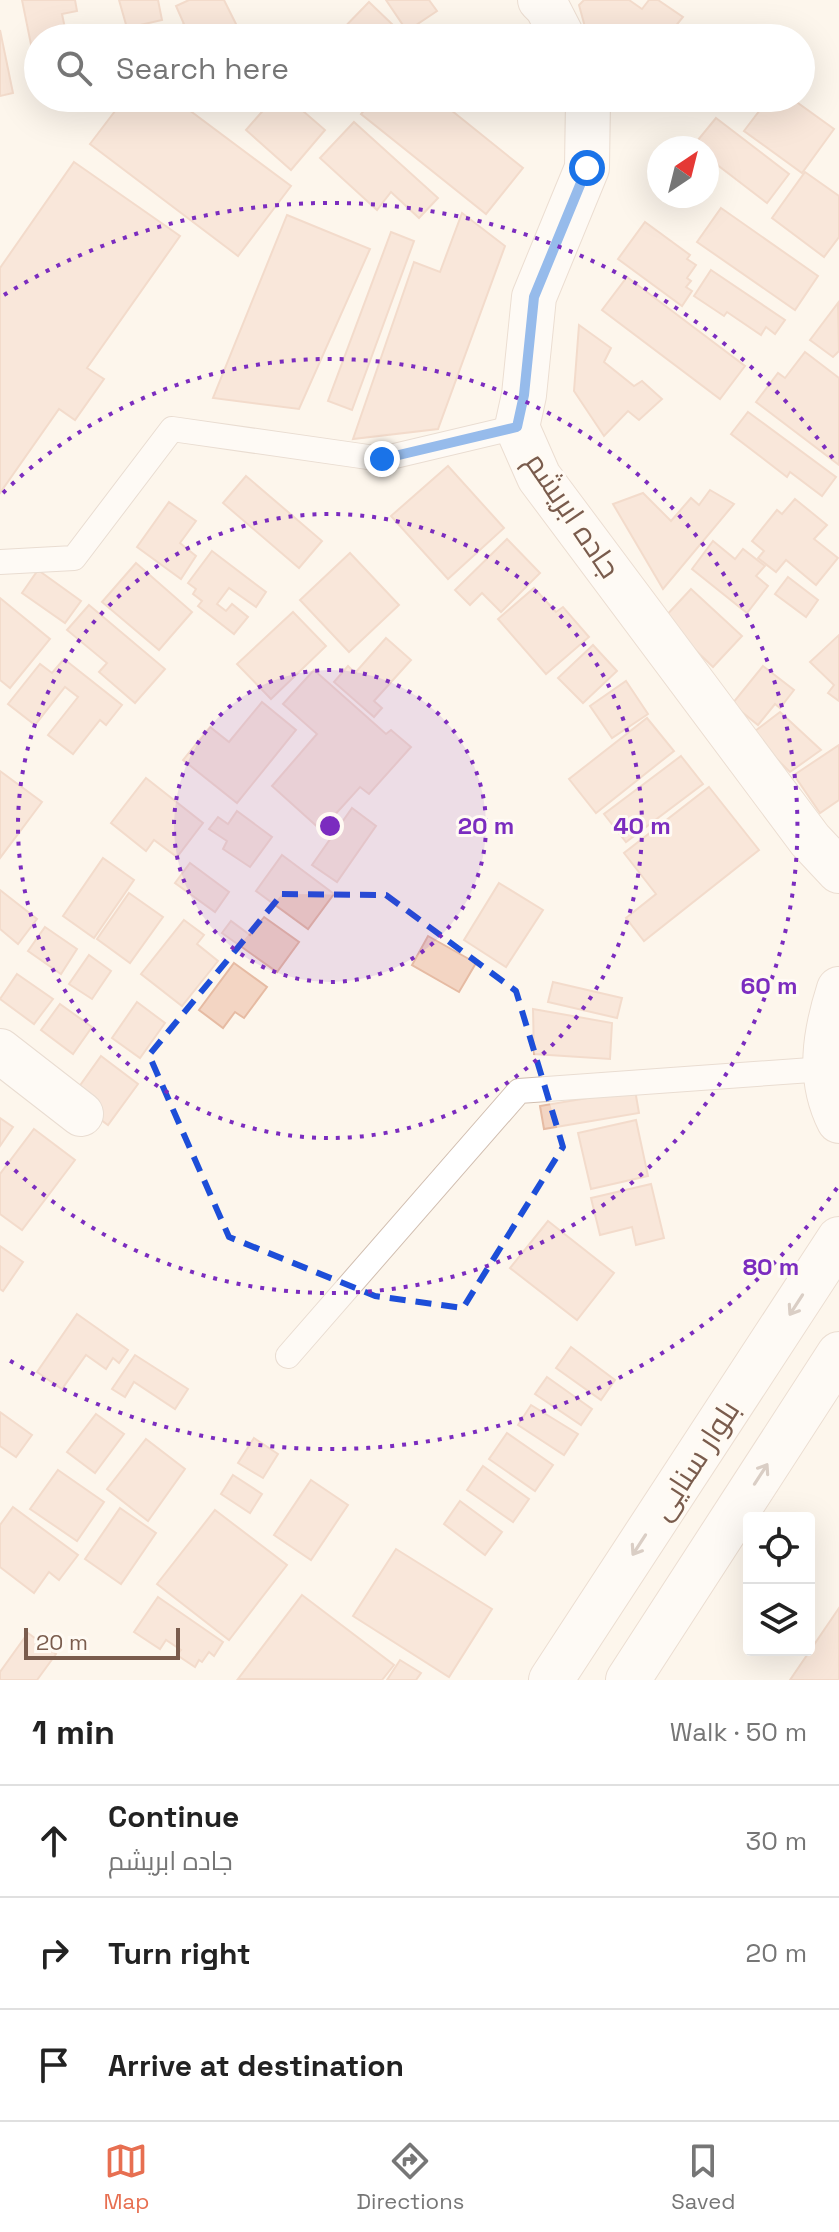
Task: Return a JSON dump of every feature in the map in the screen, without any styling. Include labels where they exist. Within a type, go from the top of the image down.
[{"type":"main road","points":[[540,0],[556,24]]},
{"type":"main road","name":"جاده ابریشم","points":[[588,112],[587,168],[534,297],[524,395],[517,427],[539,477],[810,840],[839,871]]},
{"type":"main road","points":[[839,989],[827,1028],[825,1069],[833,1110],[839,1121]]},
{"type":"main road","points":[[0,1051],[81,1114]]},
{"type":"main road","name":"بلوار سنایی","points":[[551,1680],[839,1239]]},
{"type":"main road","name":"بلوار سنایی","points":[[628,1680],[839,1354]]},
{"type":"lane","points":[[0,562],[74,558],[172,429],[382,459],[517,427]]},
{"type":"lane","points":[[288,1356],[519,1091],[825,1069]]},
{"type":"highlighted area","points":[[282,894],[386,895],[516,991],[563,1147],[463,1308],[375,1296],[229,1237],[149,1055]]},
{"type":"building","points":[[22,0],[75,0],[77,11],[62,14],[64,24],[27,24]]},
{"type":"building","points":[[119,0],[158,0],[162,20],[126,24]]},
{"type":"building","points":[[189,0],[224,0],[236,24],[184,24],[176,6]]},
{"type":"building","points":[[386,0],[429,0],[437,11],[418,24],[402,24]]},
{"type":"building","points":[[584,0],[629,0],[642,9],[649,0],[658,0],[683,17],[677,24],[584,24],[579,5]]},
{"type":"building","points":[[369,2],[392,24],[348,24]]},
{"type":"building","points":[[0,30],[13,93],[0,96]]},
{"type":"building","points":[[114,112],[192,112],[291,186],[238,256],[90,144]]},
{"type":"building","points":[[262,112],[304,112],[325,130],[291,170],[246,130]]},
{"type":"building","points":[[453,112],[523,168],[486,214],[361,114]]},
{"type":"building","points":[[758,112],[810,112],[834,129],[802,173],[744,131]]},
{"type":"building","points":[[716,118],[789,174],[767,203],[719,166],[719,136],[701,136]]},
{"type":"building","points":[[354,122],[438,198],[419,218],[391,192],[377,210],[320,158]]},
{"type":"building","points":[[74,162],[180,236],[87,368],[104,379],[75,420],[59,409],[0,493],[0,268]]},
{"type":"building","points":[[805,172],[839,196],[839,237],[824,257],[772,218]]},
{"type":"building","points":[[721,208],[818,276],[795,310],[697,242]]},
{"type":"building","points":[[462,213],[505,246],[438,429],[353,439],[414,262],[440,272]]},
{"type":"building","points":[[287,215],[370,249],[299,409],[213,398]]},
{"type":"building","points":[[645,222],[690,255],[687,259],[696,265],[687,278],[691,281],[686,287],[692,291],[682,306],[618,259]]},
{"type":"building","points":[[391,232],[414,241],[352,410],[328,401]]},
{"type":"building","points":[[711,270],[785,320],[775,334],[766,327],[761,335],[727,312],[724,316],[694,296]]},
{"type":"building","points":[[627,277],[745,366],[720,399],[602,310]]},
{"type":"building","points":[[838,303],[839,351],[833,357],[810,340]]},
{"type":"building","points":[[579,325],[611,348],[604,362],[634,386],[642,381],[662,399],[639,420],[628,411],[604,436],[574,391]]},
{"type":"building","points":[[805,352],[839,378],[839,465],[756,402],[778,373],[785,378]]},
{"type":"building","points":[[748,412],[836,477],[822,496],[790,472],[787,477],[731,434]]},
{"type":"building","points":[[448,466],[504,528],[448,579],[391,516]]},
{"type":"building","points":[[246,476],[322,541],[299,568],[223,503]]},
{"type":"building","points":[[710,490],[734,504],[663,589],[613,504],[643,493],[671,521],[691,498],[699,505]]},
{"type":"building","points":[[795,499],[827,525],[814,539],[838,558],[816,585],[786,560],[776,572],[758,558],[764,551],[752,541],[777,510],[782,514]]},
{"type":"building","points":[[169,502],[196,521],[180,543],[196,556],[181,579],[137,547]]},
{"type":"building","points":[[507,539],[540,573],[501,612],[482,593],[470,605],[455,590]]},
{"type":"building","points":[[713,541],[735,559],[743,549],[765,566],[756,576],[768,586],[747,613],[692,569]]},
{"type":"building","points":[[212,551],[266,592],[256,607],[229,588],[217,604],[226,611],[232,604],[248,617],[234,634],[198,606],[202,601],[193,594],[196,589],[188,583]]},
{"type":"building","points":[[350,553],[399,605],[349,652],[300,600]]},
{"type":"building","points":[[136,563],[192,612],[159,650],[102,602]]},
{"type":"building","points":[[38,570],[81,601],[65,623],[22,593]]},
{"type":"building","points":[[788,577],[818,600],[806,617],[775,594]]},
{"type":"building","points":[[534,588],[556,612],[563,607],[589,637],[546,674],[498,619]]},
{"type":"building","points":[[691,589],[742,636],[713,667],[663,619]]},
{"type":"building","points":[[0,598],[50,639],[10,688],[0,680]]},
{"type":"building","points":[[89,605],[165,669],[135,703],[99,672],[107,663],[67,630]]},
{"type":"building","points":[[293,612],[326,646],[271,699],[237,664]]},
{"type":"building","points":[[839,635],[839,701],[828,693],[834,685],[810,662]]},
{"type":"building","points":[[386,638],[411,660],[374,701],[382,708],[374,717],[334,682],[348,666],[355,673]]},
{"type":"building","points":[[593,645],[617,671],[583,703],[558,678]]},
{"type":"building","points":[[64,659],[122,705],[106,725],[100,720],[73,754],[48,735],[78,697],[65,687],[35,725],[8,704],[40,664],[52,673]]},
{"type":"building","points":[[763,666],[794,690],[780,708],[775,704],[758,725],[732,704]]},
{"type":"building","points":[[314,670],[386,734],[391,730],[411,747],[369,794],[360,787],[321,830],[272,786],[317,734],[283,704]]},
{"type":"building","points":[[626,681],[648,714],[612,738],[590,706]]},
{"type":"building","points":[[262,702],[296,730],[237,803],[183,760],[210,727],[229,742]]},
{"type":"building","points":[[780,712],[821,750],[790,772],[751,734]]},
{"type":"building","points":[[647,718],[674,751],[596,813],[569,779]]},
{"type":"building","points":[[839,745],[839,800],[820,813],[794,775]]},
{"type":"building","points":[[681,756],[703,784],[626,842],[604,814]]},
{"type":"building","points":[[0,771],[42,802],[0,858]]},
{"type":"building","points":[[146,778],[203,823],[177,857],[154,840],[146,851],[111,823]]},
{"type":"building","points":[[709,787],[759,850],[644,941],[626,918],[656,894],[624,853]]},
{"type":"building","points":[[352,808],[376,826],[337,882],[312,865]]},
{"type":"building","points":[[237,811],[272,837],[250,867],[223,849],[227,841],[209,829],[218,817],[228,824]]},
{"type":"building","points":[[282,855],[334,894],[308,929],[256,891]]},
{"type":"building","points":[[103,858],[134,880],[94,938],[63,916]]},
{"type":"building","points":[[190,863],[229,892],[215,912],[175,883]]},
{"type":"building","points":[[499,883],[543,910],[506,967],[464,940]]},
{"type":"building","points":[[0,890],[37,919],[18,944],[0,929]]},
{"type":"building","points":[[129,893],[163,917],[130,963],[97,939]]},
{"type":"building","points":[[264,917],[299,942],[277,972],[222,933],[231,921],[250,935]]},
{"type":"building","points":[[184,920],[204,935],[197,944],[218,961],[182,1006],[141,974]]},
{"type":"building","points":[[45,927],[77,949],[61,974],[28,951]]},
{"type":"building","points":[[428,936],[476,963],[459,992],[412,965]]},
{"type":"building","points":[[89,955],[111,971],[92,999],[69,984]]},
{"type":"building","points":[[234,963],[267,987],[244,1018],[235,1012],[223,1028],[199,1010]]},
{"type":"building","points":[[17,974],[53,999],[34,1024],[0,999]]},
{"type":"building","points":[[553,982],[622,998],[617,1018],[548,1002]]},
{"type":"building","points":[[137,1002],[165,1023],[140,1058],[112,1038]]},
{"type":"building","points":[[60,1004],[92,1027],[73,1054],[41,1030]]},
{"type":"building","points":[[533,1009],[612,1023],[610,1059],[534,1054]]},
{"type":"building","points":[[101,1056],[138,1084],[108,1125],[71,1098]]},
{"type":"building","points":[[635,1090],[639,1113],[544,1129],[540,1106]]},
{"type":"building","points":[[0,1118],[13,1127],[0,1146]]},
{"type":"building","points":[[636,1120],[648,1176],[591,1189],[578,1133]]},
{"type":"building","points":[[34,1129],[75,1160],[22,1230],[0,1214],[0,1174]]},
{"type":"building","points":[[651,1184],[664,1238],[636,1245],[632,1227],[600,1235],[591,1198]]},
{"type":"building","points":[[548,1221],[614,1273],[577,1320],[510,1268]]},
{"type":"building","points":[[0,1246],[23,1262],[3,1291],[0,1289]]},
{"type":"building","points":[[77,1314],[128,1350],[119,1363],[113,1358],[106,1369],[86,1355],[62,1389],[37,1372]]},
{"type":"building","points":[[571,1347],[615,1380],[601,1400],[556,1368]]},
{"type":"building","points":[[135,1355],[188,1389],[175,1409],[134,1382],[125,1397],[112,1389]]},
{"type":"building","points":[[547,1377],[592,1409],[581,1425],[535,1394]]},
{"type":"building","points":[[531,1405],[578,1434],[564,1455],[518,1425]]},
{"type":"building","points":[[0,1412],[32,1435],[16,1457],[0,1446]]},
{"type":"building","points":[[96,1414],[124,1434],[95,1473],[67,1452]]},
{"type":"building","points":[[507,1433],[553,1465],[535,1491],[489,1459]]},
{"type":"building","points":[[254,1438],[278,1454],[263,1478],[238,1463]]},
{"type":"building","points":[[146,1439],[185,1469],[148,1521],[107,1489]]},
{"type":"building","points":[[483,1466],[529,1499],[513,1522],[467,1490]]},
{"type":"building","points":[[58,1470],[104,1502],[77,1541],[30,1509]]},
{"type":"building","points":[[233,1475],[262,1494],[250,1513],[221,1494]]},
{"type":"building","points":[[311,1480],[348,1505],[311,1560],[274,1535]]},
{"type":"building","points":[[460,1501],[502,1532],[485,1555],[444,1524]]},
{"type":"building","points":[[13,1507],[78,1555],[59,1580],[49,1572],[34,1593],[0,1567],[0,1525]]},
{"type":"building","points":[[120,1508],[156,1533],[121,1584],[85,1559]]},
{"type":"building","points":[[215,1510],[287,1565],[229,1640],[157,1584]]},
{"type":"building","points":[[396,1549],[492,1609],[449,1677],[353,1616]]},
{"type":"building","points":[[302,1595],[394,1665],[382,1680],[238,1679]]},
{"type":"building","points":[[158,1597],[223,1642],[214,1656],[209,1652],[195,1667],[177,1655],[181,1650],[166,1640],[160,1649],[134,1632]]},
{"type":"building","points":[[839,1608],[839,1680],[790,1680],[806,1656],[815,1656],[815,1643]]},
{"type":"building","points":[[28,1633],[56,1654],[37,1680],[0,1680],[0,1672]]},
{"type":"building","points":[[400,1660],[421,1673],[416,1680],[387,1680]]},
{"type":"route","points":[[382,459],[517,427],[524,395],[534,297],[587,168]]}]
